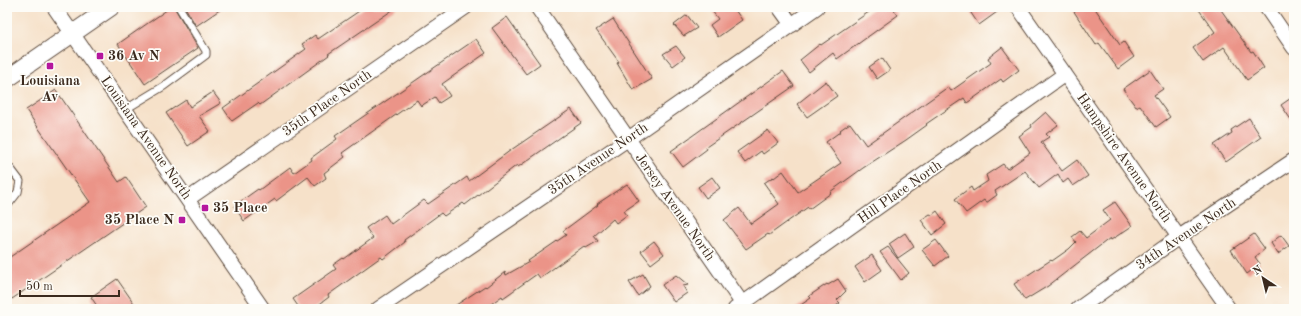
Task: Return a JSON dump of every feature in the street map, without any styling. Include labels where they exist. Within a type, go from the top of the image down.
[{"type":"street","name":"Louisiana Avenue North","points":[[54,7],[263,309]]},
{"type":"street","points":[[7,79],[111,7]]},
{"type":"street","name":"35th Place North","points":[[188,199],[466,7]]},
{"type":"street","name":"Jersey Avenue North","points":[[537,7],[741,307]]},
{"type":"street","points":[[779,7],[792,25]]},
{"type":"street","name":"35th Avenue North","points":[[378,309],[628,139],[817,7]]},
{"type":"street","name":"Hampshire Avenue North","points":[[1018,7],[1229,309]]},
{"type":"street","points":[[1266,7],[1294,48]]},
{"type":"street","name":"Hill Place North","points":[[741,307],[1065,74]]},
{"type":"street","name":"34th Avenue North","points":[[1078,309],[1179,237],[1294,160]]},
{"type":"lane","points":[[126,109],[164,86],[206,55],[206,51],[179,7]]},
{"type":"lane","points":[[7,167],[11,169],[20,181],[18,192],[7,206]]},
{"type":"building","points":[[171,7],[174,7],[198,48],[145,84],[118,44]]},
{"type":"building","points":[[185,7],[224,7],[196,26]]},
{"type":"building","points":[[365,7],[397,7],[328,54],[329,55],[260,105],[258,103],[232,121],[223,108],[306,49],[302,44],[315,35],[318,39]]},
{"type":"building","points":[[709,7],[733,7],[742,20],[718,37],[710,25],[718,19]]},
{"type":"building","points":[[876,7],[892,7],[898,15],[837,59],[833,53],[809,72],[800,60],[820,44],[821,45]]},
{"type":"building","points":[[967,7],[1004,7],[979,25]]},
{"type":"building","points":[[1071,7],[1094,7],[1120,45],[1124,42],[1134,57],[1118,69],[1099,43],[1096,45]]},
{"type":"building","points":[[1197,7],[1219,7],[1251,52],[1253,51],[1264,68],[1247,80],[1224,47],[1203,62],[1193,48],[1215,32]]},
{"type":"building","points":[[687,15],[697,28],[684,36],[674,25]]},
{"type":"building","points":[[507,17],[540,64],[526,74],[492,28]]},
{"type":"building","points":[[613,19],[652,79],[633,90],[617,63],[619,62],[596,30]]},
{"type":"building","points":[[476,39],[486,53],[442,84],[450,96],[439,103],[435,97],[421,106],[417,100],[342,153],[345,157],[324,173],[326,178],[315,186],[308,177],[276,201],[275,199],[244,221],[234,206],[290,167],[294,173],[312,160],[311,158],[337,139],[335,136]]},
{"type":"building","points":[[676,46],[685,57],[673,66],[663,54]]},
{"type":"building","points":[[1002,47],[1019,70],[1003,82],[1001,79],[967,103],[964,98],[926,124],[927,125],[906,140],[863,168],[809,209],[808,207],[769,235],[768,234],[746,249],[724,220],[739,208],[751,224],[779,204],[764,183],[783,171],[798,192],[841,163],[826,142],[841,131],[840,130],[850,123],[866,145],[948,87],[951,91],[991,63],[988,58]]},
{"type":"building","points":[[882,58],[890,70],[877,79],[869,67]]},
{"type":"building","points":[[1150,70],[1163,89],[1154,95],[1170,117],[1156,127],[1140,105],[1136,107],[1123,89]]},
{"type":"building","points":[[783,71],[794,86],[706,147],[707,149],[683,167],[671,151]]},
{"type":"building","points":[[826,81],[837,96],[807,117],[797,104]]},
{"type":"building","points":[[56,90],[119,182],[126,177],[146,207],[12,299],[7,292],[7,259],[90,202],[26,110]]},
{"type":"building","points":[[213,92],[221,103],[199,116],[210,131],[188,146],[166,113],[186,100],[190,107]]},
{"type":"building","points":[[1294,96],[1294,124],[1281,105]]},
{"type":"building","points":[[571,109],[581,123],[518,167],[517,165],[465,205],[463,203],[444,216],[441,213],[404,240],[405,242],[383,259],[381,257],[328,295],[329,297],[313,309],[300,309],[293,299],[336,269],[333,265],[373,238],[366,228],[385,215],[391,224],[424,200],[428,204],[467,177],[469,181]]},
{"type":"building","points":[[1046,112],[1058,125],[1046,134],[1049,137],[1041,142],[1062,171],[1077,160],[1088,176],[1073,186],[1068,179],[1063,183],[1058,174],[1039,188],[1025,171],[995,191],[997,195],[986,203],[984,200],[966,213],[955,199],[971,187],[973,191],[988,181],[986,175],[1003,164],[1007,169],[1030,153],[1019,136],[1032,127],[1031,125]]},
{"type":"building","points":[[1249,118],[1261,137],[1226,162],[1214,145],[1232,133],[1231,130]]},
{"type":"building","points":[[768,130],[778,143],[763,154],[761,151],[745,163],[737,152]]},
{"type":"building","points":[[712,177],[720,188],[706,198],[698,187]]},
{"type":"building","points":[[627,184],[639,201],[624,211],[627,215],[616,223],[613,219],[594,236],[598,241],[586,248],[584,246],[540,278],[537,274],[503,298],[502,296],[484,309],[450,309],[485,286],[486,287],[505,272],[506,275],[529,262],[528,261],[566,235],[563,231],[598,205],[597,204]]},
{"type":"building","points":[[1115,202],[1132,226],[1111,240],[1110,238],[1048,286],[1025,300],[1014,284],[1069,249],[1076,242],[1072,237],[1080,231],[1086,238],[1110,220],[1103,210]]},
{"type":"building","points":[[937,211],[946,224],[932,235],[921,220]]},
{"type":"building","points":[[905,233],[914,247],[898,258],[889,244]]},
{"type":"building","points":[[1254,234],[1265,249],[1255,257],[1260,264],[1247,274],[1231,250]]},
{"type":"building","points":[[1281,235],[1289,246],[1278,254],[1271,243]]},
{"type":"building","points":[[936,240],[948,256],[935,266],[922,250]]},
{"type":"building","points":[[654,241],[664,254],[651,264],[641,251]]},
{"type":"building","points":[[888,247],[909,273],[901,280],[880,252]]},
{"type":"building","points":[[872,255],[882,270],[865,282],[855,267]]},
{"type":"building","points":[[643,274],[650,286],[638,296],[629,282]]},
{"type":"building","points":[[676,275],[688,285],[683,286],[687,293],[674,302],[662,285]]},
{"type":"building","points":[[117,279],[138,309],[99,309],[91,297]]},
{"type":"building","points":[[838,279],[846,291],[837,300],[840,303],[832,309],[795,309],[811,298],[809,296],[827,284],[828,285]]},
{"type":"place","name":"36 Av N","points":[[100,56]]},
{"type":"place","name":"Louisiana Av","points":[[50,66]]},
{"type":"place","name":"35 Place","points":[[205,208]]},
{"type":"place","name":"35 Place N","points":[[182,220]]}]
